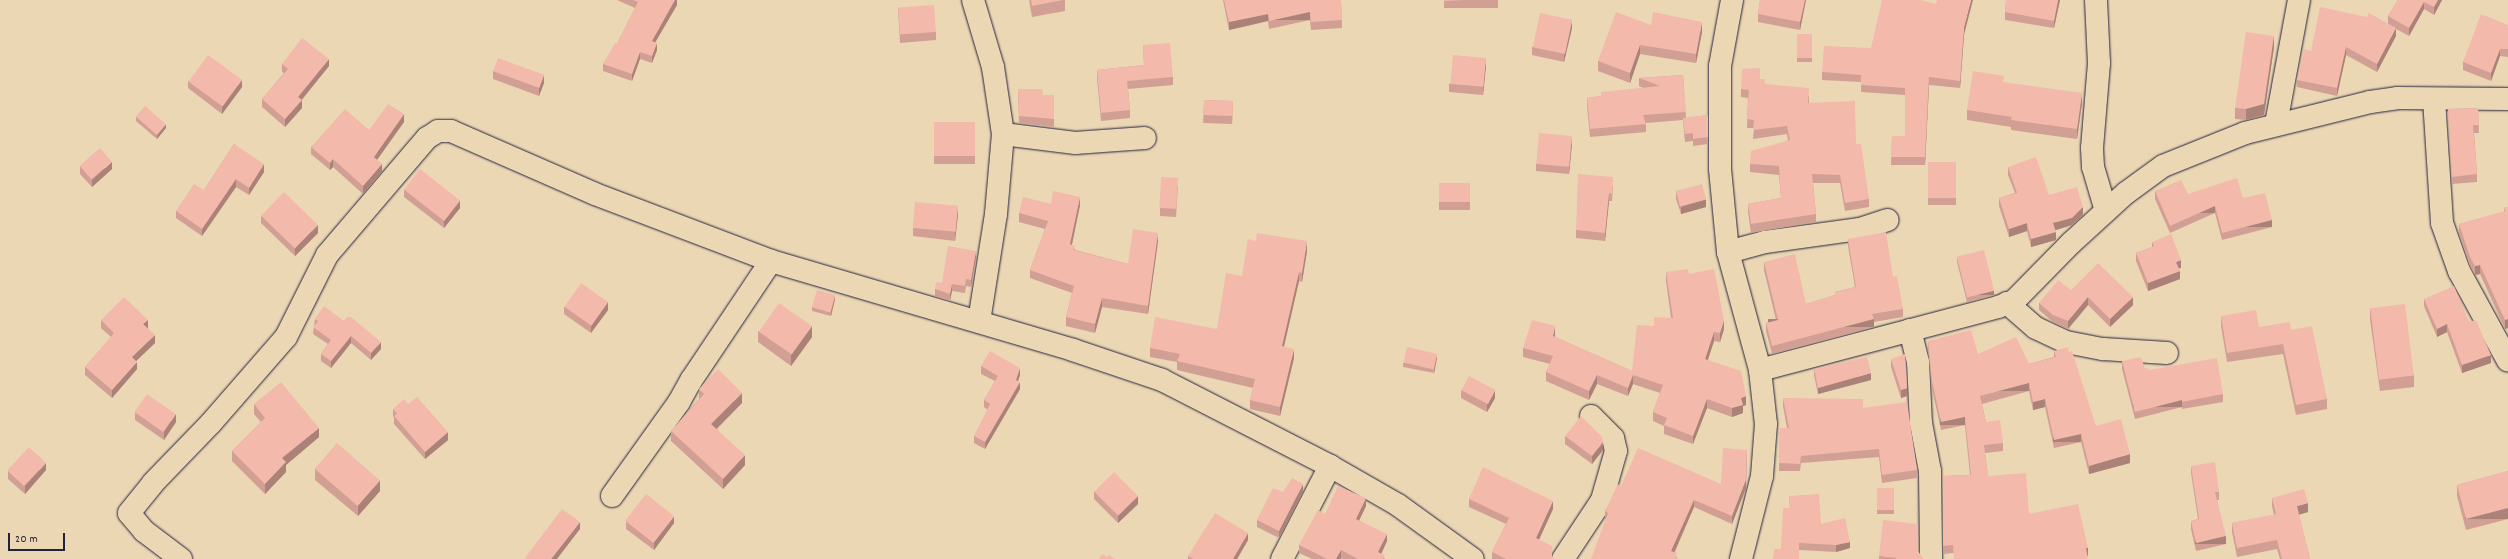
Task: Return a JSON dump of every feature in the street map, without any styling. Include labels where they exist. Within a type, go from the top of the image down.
[{"type":"street","points":[[973,0],[993,67],[1003,134],[996,214],[979,321]]},
{"type":"street","points":[[1732,0],[1720,66],[1720,169],[1728,252],[1760,370],[1766,424],[1762,476],[1741,559]]},
{"type":"street","points":[[2096,0],[2100,63],[2092,148],[2093,167],[2106,211]]},
{"type":"street","points":[[2276,124],[2299,0]]},
{"type":"street","points":[[1760,370],[2014,301],[2029,288],[2071,243],[2106,211],[2163,166],[2245,133],[2276,124],[2370,102],[2397,98],[2434,99],[2464,97],[2508,99]]},
{"type":"street","points":[[2434,99],[2442,223],[2459,271],[2508,361]]},
{"type":"street","points":[[181,559],[144,531],[129,513],[153,483],[211,423],[286,338],[327,256],[427,138],[438,131],[450,131],[595,194],[771,261],[979,321],[1162,380],[1330,466],[1398,505],[1473,559]]},
{"type":"street","points":[[1003,134],[1075,143],[1145,138]]},
{"type":"street","points":[[1728,252],[1764,242],[1860,229],[1888,220]]},
{"type":"street","points":[[612,496],[679,402],[692,379],[771,261]]},
{"type":"street","points":[[2007,303],[2036,328],[2066,342],[2103,349],[2167,352]]},
{"type":"street","points":[[1910,330],[1918,362],[1921,423],[1930,471],[1930,559]]},
{"type":"street","points":[[1563,559],[1602,500],[1616,451],[1613,438],[1591,416]]},
{"type":"street","points":[[1282,559],[1330,466]]},
{"type":"building","points":[[633,0],[675,0],[652,41],[657,43],[652,56],[640,52],[632,74],[603,64],[615,43],[617,44],[638,2]]},
{"type":"building","points":[[1031,0],[1063,0],[1032,6]]},
{"type":"building","points":[[1224,0],[1341,0],[1342,20],[1311,22],[1310,12],[1269,21],[1268,14],[1229,22]]},
{"type":"building","points":[[1444,0],[1466,0],[1444,1]]},
{"type":"building","points":[[1760,0],[1805,0],[1800,22],[1758,14]]},
{"type":"building","points":[[1882,0],[1921,0],[1936,4],[1937,0],[1971,0],[1964,27],[1960,81],[1929,77],[1925,157],[1891,157],[1892,136],[1905,136],[1905,88],[1861,85],[1861,75],[1822,72],[1824,46],[1871,48]]},
{"type":"building","points":[[2006,0],[2058,0],[2054,21],[2005,12]]},
{"type":"building","points":[[2398,0],[2438,0],[2434,7],[2424,2],[2409,28],[2388,16]]},
{"type":"building","points":[[934,5],[936,32],[900,34],[898,8]]},
{"type":"building","points":[[2320,7],[2367,17],[2369,13],[2396,28],[2377,64],[2346,47],[2337,88],[2297,80],[2304,49],[2311,51]]},
{"type":"building","points":[[1616,12],[1651,25],[1653,12],[1702,22],[1696,54],[1640,45],[1630,73],[1598,61]]},
{"type":"building","points":[[1540,13],[1572,20],[1565,54],[1533,47]]},
{"type":"building","points":[[2481,14],[2508,25],[2508,49],[2500,49],[2491,73],[2463,62]]},
{"type":"building","points":[[2246,32],[2274,36],[2264,104],[2246,109],[2235,108]]},
{"type":"building","points":[[1797,34],[1812,34],[1812,58],[1797,58]]},
{"type":"building","points":[[302,38],[329,59],[298,97],[302,100],[285,119],[262,99],[288,69],[282,64]]},
{"type":"building","points":[[1170,43],[1173,77],[1127,81],[1130,110],[1101,113],[1097,70],[1144,65],[1143,45]]},
{"type":"building","points":[[208,55],[242,80],[223,106],[189,82]]},
{"type":"building","points":[[1453,55],[1486,58],[1483,87],[1450,84]]},
{"type":"building","points":[[498,58],[544,75],[539,88],[493,71]]},
{"type":"building","points":[[1760,68],[1760,79],[1765,79],[1764,84],[1809,88],[1808,103],[1855,101],[1856,144],[1861,144],[1869,199],[1845,203],[1840,175],[1812,174],[1816,214],[1751,224],[1748,204],[1781,198],[1779,166],[1750,164],[1751,151],[1790,140],[1787,126],[1753,130],[1754,120],[1747,119],[1749,90],[1741,89],[1742,69]]},
{"type":"building","points":[[1973,71],[2004,76],[2003,82],[2082,93],[2077,129],[2011,120],[2012,117],[1967,110]]},
{"type":"building","points":[[1683,75],[1686,112],[1643,115],[1646,124],[1590,129],[1587,98],[1601,96],[1601,92],[1660,86],[1639,78]]},
{"type":"building","points":[[1018,89],[1042,89],[1043,95],[1054,95],[1054,119],[1019,116]]},
{"type":"building","points":[[1204,100],[1233,101],[1232,116],[1203,115]]},
{"type":"building","points":[[388,104],[404,114],[374,157],[382,164],[363,186],[333,159],[330,163],[311,147],[345,109],[369,130]]},
{"type":"building","points":[[145,106],[166,124],[157,135],[136,117]]},
{"type":"building","points":[[2478,108],[2479,125],[2473,125],[2477,174],[2452,177],[2448,109]]},
{"type":"building","points":[[1708,115],[1708,137],[1693,139],[1693,133],[1685,134],[1683,118]]},
{"type":"building","points":[[934,122],[975,122],[975,156],[934,156]]},
{"type":"building","points":[[1539,133],[1572,136],[1569,167],[1536,164]]},
{"type":"building","points":[[234,144],[264,164],[249,188],[236,179],[202,229],[176,211],[194,184],[204,190]]},
{"type":"building","points":[[100,148],[112,162],[91,179],[80,166]]},
{"type":"building","points":[[2036,157],[2049,195],[2077,187],[2083,207],[2072,218],[2053,223],[2056,232],[2031,239],[2027,223],[2009,229],[1999,198],[2017,193],[2008,167]]},
{"type":"building","points":[[1928,162],[1956,162],[1956,198],[1928,198]]},
{"type":"building","points":[[420,169],[460,200],[444,221],[404,189]]},
{"type":"building","points":[[1578,174],[1613,177],[1612,194],[1609,193],[1605,233],[1576,230]]},
{"type":"building","points":[[1161,177],[1178,178],[1176,209],[1159,208]]},
{"type":"building","points":[[2237,178],[2243,198],[2265,193],[2272,220],[2222,233],[2215,206],[2170,226],[2155,191],[2181,180],[2188,194]]},
{"type":"building","points":[[1439,183],[1470,183],[1470,202],[1439,202]]},
{"type":"building","points":[[1702,184],[1706,199],[1680,206],[1676,191]]},
{"type":"building","points":[[1053,191],[1080,197],[1070,244],[1075,246],[1073,250],[1128,264],[1133,229],[1158,233],[1148,306],[1102,298],[1095,324],[1066,317],[1074,286],[1030,270],[1048,221],[1019,213],[1023,197],[1051,204]]},
{"type":"building","points":[[284,192],[318,225],[295,248],[261,216]]},
{"type":"building","points":[[915,202],[958,206],[956,232],[913,228]]},
{"type":"building","points":[[2508,207],[2508,319],[2505,320],[2480,265],[2475,266],[2470,257],[2459,224],[2505,211],[2504,208]]},
{"type":"building","points":[[1886,232],[1893,277],[1897,276],[1903,309],[1872,314],[1874,319],[1772,346],[1766,323],[1778,320],[1764,262],[1795,254],[1806,304],[1835,295],[1835,292],[1856,287],[1848,239]]},
{"type":"building","points":[[1257,233],[1307,241],[1302,273],[1299,272],[1282,346],[1294,349],[1280,407],[1250,400],[1255,379],[1177,361],[1180,354],[1150,348],[1155,317],[1217,329],[1226,273],[1242,276],[1248,239],[1256,241]]},
{"type":"building","points":[[2171,234],[2181,260],[2176,262],[2180,271],[2148,283],[2136,253],[2154,246],[2152,242]]},
{"type":"building","points":[[948,246],[976,251],[971,280],[966,279],[965,286],[952,284],[950,294],[935,289],[936,282],[942,283]]},
{"type":"building","points":[[1984,250],[1994,291],[1967,298],[1957,257]]},
{"type":"building","points":[[2098,263],[2133,297],[2110,319],[2088,297],[2068,321],[2053,315],[2039,303],[2058,280],[2071,290]]},
{"type":"building","points":[[1688,269],[1689,274],[1714,269],[1724,320],[1720,333],[1714,332],[1705,359],[1741,371],[1746,396],[1741,398],[1743,405],[1732,408],[1707,399],[1693,436],[1664,425],[1667,418],[1653,412],[1663,385],[1633,375],[1628,388],[1597,375],[1589,391],[1546,372],[1553,356],[1523,348],[1532,320],[1555,326],[1553,336],[1632,371],[1637,325],[1654,326],[1654,317],[1673,318],[1666,272]]},
{"type":"building","points":[[581,283],[608,302],[591,326],[564,307]]},
{"type":"building","points":[[2454,286],[2469,322],[2476,320],[2491,355],[2462,365],[2447,324],[2437,329],[2424,299]]},
{"type":"building","points":[[817,290],[835,295],[830,313],[812,307]]},
{"type":"building","points":[[124,297],[148,320],[143,324],[155,335],[132,357],[137,362],[112,390],[85,367],[114,333],[101,320]]},
{"type":"building","points":[[779,303],[812,326],[792,355],[759,332]]},
{"type":"building","points":[[2405,304],[2414,375],[2379,380],[2370,308]]},
{"type":"building","points":[[324,306],[344,321],[347,317],[351,317],[381,342],[371,353],[351,336],[331,361],[321,354],[331,340],[313,327],[318,321],[315,319]]},
{"type":"building","points":[[2256,310],[2259,327],[2290,322],[2291,330],[2312,326],[2327,399],[2296,405],[2283,344],[2227,353],[2221,316]]},
{"type":"building","points":[[1971,330],[1978,354],[2016,337],[2029,364],[2056,357],[2054,351],[2068,347],[2069,352],[2072,351],[2096,426],[2121,419],[2130,454],[2089,466],[2081,434],[2054,440],[2045,399],[2033,402],[2029,383],[1980,396],[1986,422],[2000,420],[2003,443],[1984,445],[1988,476],[2026,473],[2029,514],[2078,504],[2088,548],[2086,548],[2088,559],[1954,559],[1953,545],[1943,546],[1943,476],[1971,475],[1965,417],[1941,422],[1932,381],[1928,341]]},
{"type":"building","points":[[1407,347],[1437,354],[1434,370],[1403,363]]},
{"type":"building","points":[[990,351],[1020,368],[1016,380],[1020,382],[985,442],[974,436],[990,404],[984,400],[998,376],[981,366]]},
{"type":"building","points":[[1905,354],[1907,388],[1901,390],[1891,359]]},
{"type":"building","points":[[1867,357],[1871,373],[1818,388],[1814,369]]},
{"type":"building","points":[[2141,357],[2145,369],[2149,368],[2149,370],[2217,358],[2223,394],[2182,402],[2182,400],[2135,412],[2122,361]]},
{"type":"building","points":[[718,369],[742,393],[711,424],[745,455],[723,479],[671,431],[704,394],[699,389]]},
{"type":"building","points":[[1469,376],[1495,390],[1488,404],[1461,390]]},
{"type":"building","points":[[281,382],[319,428],[282,458],[286,462],[265,484],[232,451],[265,418],[254,404]]},
{"type":"building","points":[[147,394],[176,414],[163,432],[134,412]]},
{"type":"building","points":[[417,397],[448,432],[425,452],[394,416],[397,414],[393,409],[404,399],[408,404]]},
{"type":"building","points":[[1783,398],[1863,399],[1863,408],[1907,402],[1917,470],[1882,475],[1879,449],[1801,456],[1800,464],[1779,463],[1780,428],[1789,428]]},
{"type":"building","points":[[1581,416],[1602,437],[1603,442],[1592,456],[1565,436]]},
{"type":"building","points":[[337,443],[380,480],[358,506],[315,469]]},
{"type":"building","points":[[29,447],[46,463],[24,486],[7,470]]},
{"type":"building","points":[[1638,448],[1721,484],[1723,448],[1747,450],[1746,480],[1732,516],[1694,500],[1671,551],[1677,553],[1675,559],[1591,559],[1608,513],[1605,511],[1618,484],[1621,486]]},
{"type":"building","points":[[2215,462],[2219,492],[2215,492],[2226,536],[2196,543],[2191,521],[2199,519],[2191,466]]},
{"type":"building","points":[[1483,467],[1553,501],[1536,538],[1552,546],[1552,556],[1554,559],[1506,559],[1492,552],[1509,518],[1469,499]]},
{"type":"building","points":[[2508,471],[2508,508],[2466,519],[2457,485]]},
{"type":"building","points":[[1114,472],[1138,496],[1118,516],[1094,492]]},
{"type":"building","points":[[1292,478],[1303,484],[1279,531],[1257,520],[1273,488],[1283,492]]},
{"type":"building","points":[[1338,486],[1366,498],[1356,519],[1387,534],[1378,552],[1385,555],[1383,559],[1358,559],[1341,550],[1336,559],[1327,559],[1299,545],[1318,510],[1325,514]]},
{"type":"building","points":[[1877,488],[1894,488],[1894,510],[1877,510]]},
{"type":"building","points":[[2304,489],[2308,503],[2297,506],[2310,559],[2282,559],[2277,540],[2237,548],[2232,523],[2276,514],[2272,498]]},
{"type":"building","points":[[646,494],[674,516],[653,543],[625,521]]},
{"type":"building","points":[[1819,494],[1821,524],[1845,518],[1850,542],[1836,545],[1799,543],[1799,559],[1773,559],[1774,549],[1781,549],[1783,508],[1790,508],[1789,496]]},
{"type":"building","points":[[562,509],[580,522],[551,559],[526,559],[525,558]]},
{"type":"building","points":[[1215,513],[1248,533],[1233,559],[1193,559],[1188,556]]},
{"type":"building","points":[[1883,520],[1918,524],[1918,551],[1923,559],[1896,559],[1879,556]]},
{"type":"building","points":[[1102,554],[1107,557],[1109,555],[1115,559],[1099,559]]}]
